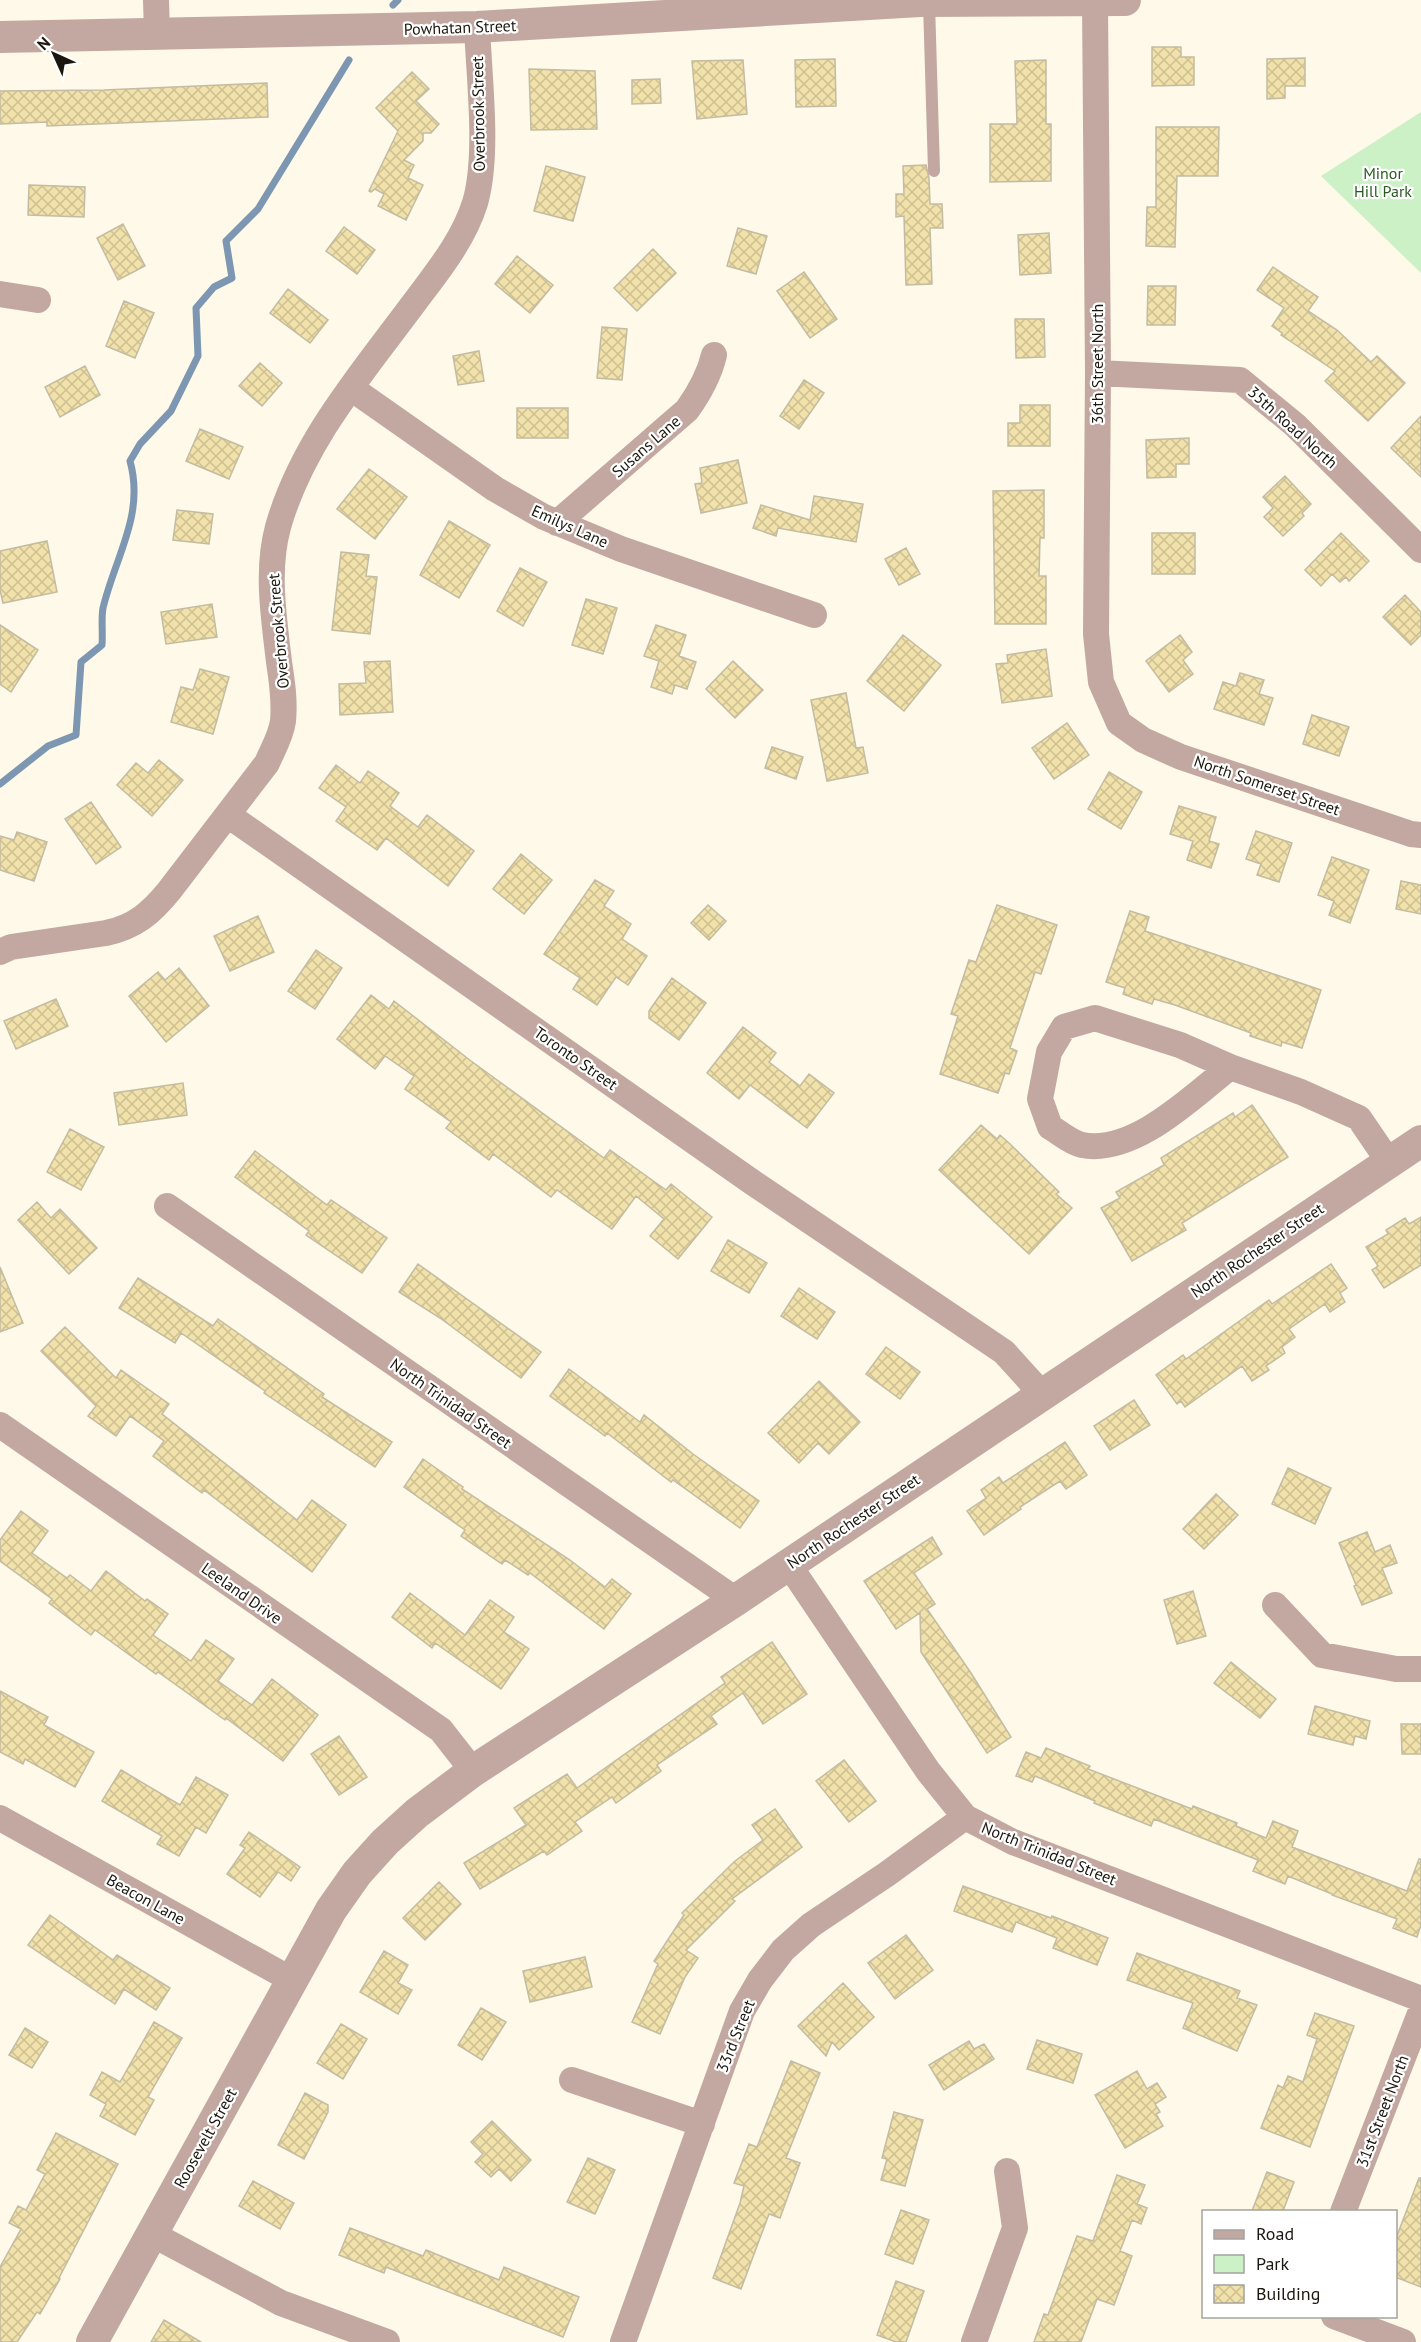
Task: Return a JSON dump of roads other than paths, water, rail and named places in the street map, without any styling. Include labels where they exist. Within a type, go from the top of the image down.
[{"type":"street","points":[[156,0],[157,34]]},
{"type":"street","name":"Powhatan Street","points":[[0,37],[477,27],[774,5],[1110,1]]},
{"type":"street","name":"36th Street North","points":[[1110,1],[1098,373],[1096,634],[1101,682],[1119,723]]},
{"type":"street","name":"Overbrook Street","points":[[0,952],[11,947],[122,930],[152,912],[267,763],[278,739],[284,695],[273,606],[272,565],[277,530],[287,496],[322,429],[432,279],[460,238],[469,220],[480,177],[477,27]]},
{"type":"street","points":[[0,294],[38,300]]},
{"type":"street","name":"Susans Lane","points":[[557,523],[687,410],[700,392],[714,355]]},
{"type":"street","name":"35th Road North","points":[[1098,373],[1240,380],[1295,425],[1421,550]]},
{"type":"street","name":"Emilys Lane","points":[[351,388],[495,489],[557,523],[621,549],[814,615]]},
{"type":"street","name":"North Somerset Street","points":[[1119,723],[1143,740],[1181,757],[1411,834],[1421,835]]},
{"type":"street","name":"Toronto Street","points":[[228,815],[742,1175],[1004,1352],[1042,1394]]},
{"type":"street","points":[[1230,1067],[1165,1119],[1117,1145],[1081,1145],[1050,1127],[1040,1099],[1049,1052],[1064,1027],[1095,1018],[1180,1045],[1230,1067],[1301,1092],[1359,1118],[1389,1162]]},
{"type":"street","name":"North Rochester Street","points":[[317,1935],[357,1873],[385,1842],[417,1813],[472,1771],[789,1565],[1421,1141]]},
{"type":"street","name":"North Trinidad Street","points":[[167,1206],[736,1600]]},
{"type":"street","name":"Leeland Drive","points":[[0,1425],[441,1730],[472,1771]]},
{"type":"street","name":"North Trinidad Street","points":[[789,1565],[928,1771],[965,1817],[1013,1842],[1421,1999]]},
{"type":"street","points":[[1275,1605],[1322,1654],[1396,1669],[1421,1669]]},
{"type":"street","name":"33rd Street","points":[[623,2342],[742,2012],[760,1980],[783,1950],[811,1925],[887,1874],[965,1817]]},
{"type":"street","name":"Beacon Lane","points":[[0,1818],[292,1980]]},
{"type":"street","name":"Roosevelt Street","points":[[92,2342],[317,1935]]},
{"type":"street","name":"31st Street North","points":[[1343,2210],[1421,2011]]},
{"type":"street","points":[[572,2080],[702,2124]]},
{"type":"street","points":[[974,2342],[1015,2228],[1007,2170]]},
{"type":"street","points":[[152,2234],[281,2303],[387,2342]]},
{"type":"street","points":[[1339,2318],[1403,2342]]},
{"type":"lane","points":[[924,2],[934,171]]},
{"type":"waterway","points":[[393,5],[398,0]]},
{"type":"waterway","points":[[0,784],[48,746],[76,735],[81,662],[102,645],[103,608],[131,518],[134,481],[130,461],[140,444],[171,411],[198,356],[196,308],[214,287],[232,278],[226,241],[258,209],[349,60]]},
{"type":"park label","name":"Minor Hill Park","points":[[1383,182]]}]
